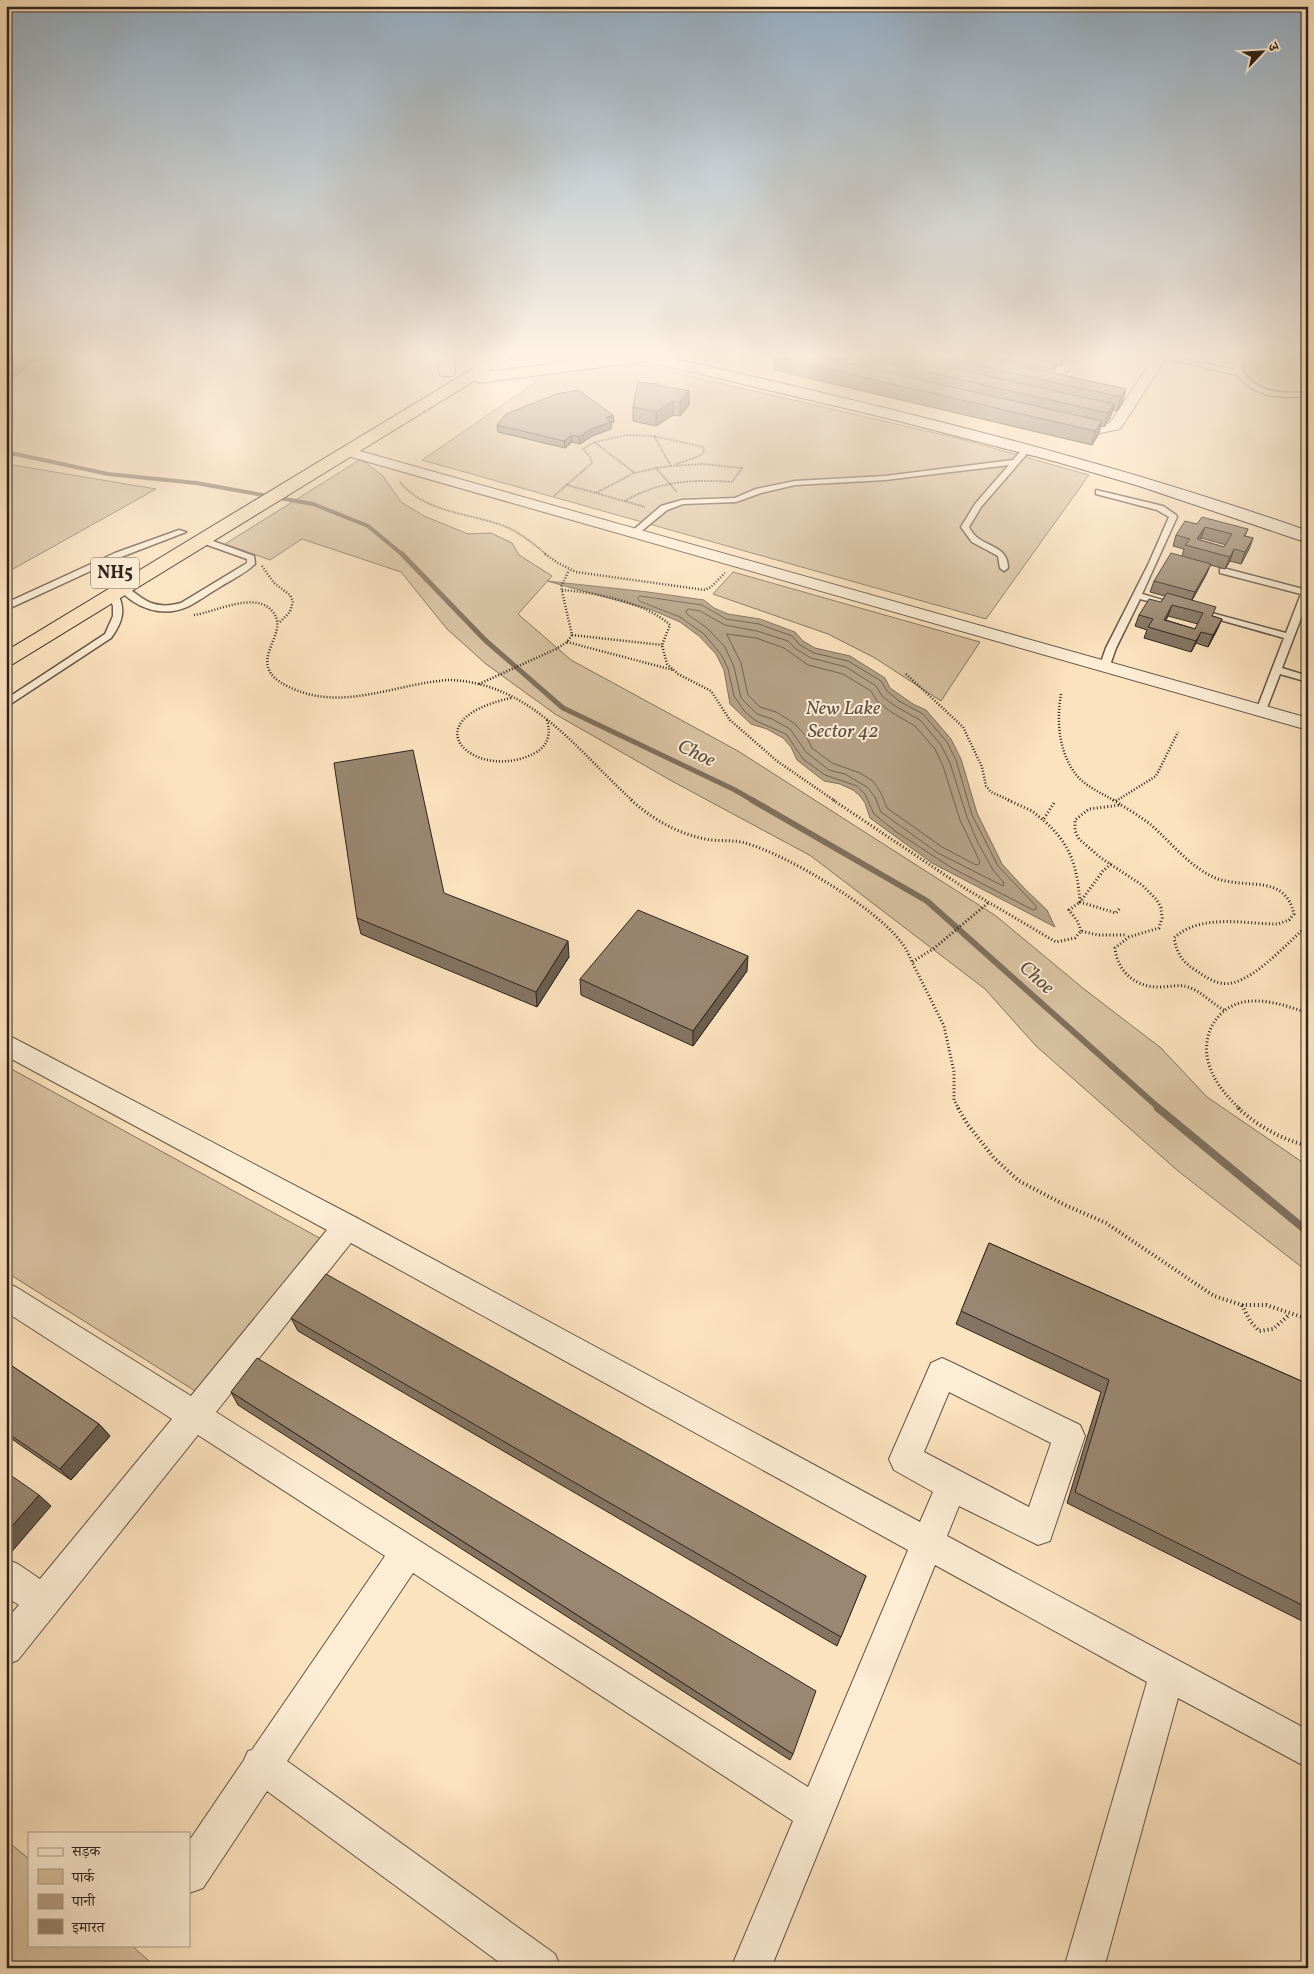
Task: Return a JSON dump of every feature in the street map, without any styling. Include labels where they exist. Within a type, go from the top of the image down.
[{"type":"highway","name":"NH5","points":[[6,640],[194,531],[253,510],[352,449]]},
{"type":"highway","name":"NH5","points":[[6,660],[118,591],[194,531]]},
{"type":"main road","points":[[1032,449],[1242,512],[1308,537]]},
{"type":"main road","points":[[1059,449],[1149,471],[1308,524]]},
{"type":"street","points":[[349,452],[1308,724]]},
{"type":"street","points":[[6,1044],[348,1227],[1308,1750]]},
{"type":"street","points":[[6,1648],[348,1227]]},
{"type":"street","points":[[6,1296],[815,1812]]},
{"type":"street","points":[[942,1373],[1069,1436],[1038,1529],[952,1485],[905,1459],[942,1373]]},
{"type":"street","points":[[751,1968],[952,1485]]},
{"type":"street","points":[[190,1872],[261,1764],[408,1551]]},
{"type":"street","points":[[6,1576],[43,1602]]},
{"type":"street","points":[[1084,1968],[1168,1674]]},
{"type":"street","points":[[261,1764],[541,1968]]},
{"type":"lane","points":[[1004,568],[1004,558],[1001,554],[972,537],[966,532],[964,526],[978,506],[1027,449]]},
{"type":"lane","points":[[635,532],[664,508],[682,502],[736,500],[759,491],[795,483],[885,478],[1016,462]]},
{"type":"lane","points":[[1099,492],[1160,508],[1173,517],[1111,648],[1105,665]]},
{"type":"lane","points":[[6,607],[118,555],[194,531],[251,558],[251,564],[240,572],[184,605],[164,610],[153,609],[118,591],[119,617],[116,626],[108,636],[6,704]]},
{"type":"lane","points":[[1223,572],[1307,590],[1262,711]]},
{"type":"lane","points":[[1137,595],[1289,637]]},
{"type":"lane","points":[[1277,670],[1308,679]]},
{"type":"path","points":[[542,506],[592,463],[591,458],[583,451],[583,449]]},
{"type":"path","points":[[603,449],[635,473]]},
{"type":"path","points":[[662,449],[672,466]]},
{"type":"path","points":[[702,449],[705,464]]},
{"type":"path","points":[[672,466],[700,456],[704,452]]},
{"type":"path","points":[[596,493],[612,483],[635,473],[656,468],[705,464],[742,468],[732,482],[698,481],[670,484],[644,491],[626,502]]},
{"type":"path","points":[[398,466],[397,473],[401,484],[416,498],[425,503],[509,528],[529,540],[555,562],[569,570],[705,590],[711,587],[735,561]]},
{"type":"path","points":[[656,468],[680,495]]},
{"type":"path","points":[[567,485],[649,508]]},
{"type":"path","points":[[251,558],[264,567],[274,584],[291,596],[293,604],[289,616],[278,624],[267,657],[269,670],[276,678],[301,692],[315,696],[354,698],[450,679],[478,685],[527,704],[566,733],[644,811],[660,823],[694,837],[746,843],[777,856],[814,876],[877,918],[899,938],[944,1026],[954,1072],[954,1100],[968,1125],[994,1158],[1019,1181],[1065,1206],[1106,1223],[1214,1296],[1242,1306],[1266,1305],[1308,1319]]},
{"type":"path","points":[[478,685],[556,649],[567,642],[572,635],[562,589],[569,570]]},
{"type":"path","points":[[562,589],[587,593],[655,613],[668,621],[670,625],[662,645],[667,664],[686,679],[711,691],[723,711],[738,728],[802,780],[988,902],[1056,942],[1076,938],[1081,931]]},
{"type":"path","points":[[164,610],[182,616],[196,615],[256,602],[272,611],[278,624]]},
{"type":"path","points":[[572,635],[662,645]]},
{"type":"path","points":[[567,642],[592,645],[652,666],[673,670]]},
{"type":"path","points":[[906,674],[952,714],[963,727],[982,767],[986,786],[991,792],[1032,812],[1057,831],[1071,853],[1079,882],[1080,902]]},
{"type":"path","points":[[1061,694],[1058,704],[1059,727],[1064,753],[1080,779],[1150,825],[1181,854],[1202,870],[1218,878],[1236,883],[1262,884],[1284,893],[1294,904],[1294,914],[1289,920],[1278,924],[1201,923],[1179,930],[1174,938],[1175,950],[1182,962],[1200,974],[1216,981],[1232,983],[1246,977],[1308,925]]},
{"type":"path","points":[[512,698],[479,707],[460,722],[456,732],[459,742],[465,751],[488,762],[521,760],[536,753],[545,746],[550,735],[547,719]]},
{"type":"path","points":[[1116,802],[1156,776],[1178,732]]},
{"type":"path","points":[[1043,820],[1054,803]]},
{"type":"path","points":[[1081,931],[1098,935],[1130,935],[1159,928],[1163,919],[1160,904],[1142,885],[1079,839],[1075,831],[1076,820],[1089,809],[1121,805]]},
{"type":"path","points":[[1081,931],[1078,922],[1069,910],[1080,902],[1103,871],[1112,864]]},
{"type":"path","points":[[912,962],[933,949],[988,902]]},
{"type":"path","points":[[1080,902],[1116,913],[1120,908]]},
{"type":"path","points":[[1130,935],[1120,941],[1115,948],[1118,965],[1126,974],[1144,986],[1166,987],[1180,984],[1190,987],[1224,1010]]},
{"type":"path","points":[[1308,973],[1304,986],[1308,1002]]},
{"type":"path","points":[[1308,1013],[1288,1007],[1253,1001],[1235,1005],[1224,1010],[1216,1018],[1205,1038],[1206,1060],[1212,1074],[1234,1104],[1263,1130],[1300,1145],[1308,1146]]},
{"type":"path","points":[[1242,1306],[1250,1321],[1259,1331],[1272,1329],[1290,1314]]},
{"type":"green space","points":[[438,449],[997,449],[1089,475],[986,619],[422,460]]},
{"type":"green space","points":[[361,459],[383,476],[401,502],[424,516],[468,534],[491,533],[512,543],[519,555],[552,576],[518,614],[571,660],[738,751],[996,916],[1084,989],[1161,1048],[1207,1097],[1308,1166],[1308,1272],[1178,1171],[1036,1046],[985,989],[811,856],[670,780],[555,714],[486,664],[447,629],[401,572],[302,539],[270,560],[225,544]]},
{"type":"green space","points":[[6,464],[19,466],[156,489],[6,573]]},
{"type":"green space","points":[[733,572],[980,642],[941,701],[875,658],[828,634],[713,594]]},
{"type":"green space","points":[[6,1066],[325,1241],[200,1394],[6,1272]]},
{"type":"green space","points":[[6,1840],[28,1858],[28,1946],[132,1946],[157,1968],[6,1968]]},
{"type":"water","name":"New Lake Sector 42","points":[[547,581],[704,600],[714,608],[728,614],[760,619],[795,632],[803,641],[815,648],[850,656],[885,678],[890,688],[913,704],[926,710],[951,739],[961,759],[977,813],[1002,864],[1047,910],[1055,927],[932,863],[870,818],[865,803],[853,790],[840,784],[824,781],[797,760],[791,747],[783,738],[767,729],[751,724],[730,704],[724,670],[716,654],[699,636],[680,622],[652,610]]},
{"type":"building","points":[[1202,517],[1248,529],[1244,536],[1253,538],[1245,552],[1234,549],[1230,557],[1185,545],[1190,539],[1176,535],[1185,521],[1197,524]],"holes":[[[1205,527],[1232,534],[1224,547],[1197,539]]]},
{"type":"building","points":[[1171,553],[1211,564],[1195,592],[1154,581]]},
{"type":"building","points":[[1167,593],[1216,607],[1212,616],[1222,619],[1213,635],[1201,632],[1196,641],[1148,627],[1153,619],[1139,615],[1149,599],[1161,602]],"holes":[[[1172,605],[1203,613],[1195,629],[1164,620]]]},
{"type":"building","points":[[413,750],[444,893],[568,941],[536,992],[357,918],[334,763]]},
{"type":"building","points":[[638,910],[748,956],[693,1031],[580,979]]},
{"type":"building","points":[[989,1243],[1308,1384],[1308,1608],[1075,1492],[1109,1380],[961,1311]]},
{"type":"building","points":[[326,1274],[866,1576],[841,1637],[291,1318]]},
{"type":"building","points":[[257,1358],[816,1691],[793,1754],[231,1392]]},
{"type":"building","points":[[6,1362],[99,1424],[60,1469],[6,1432]]},
{"type":"building","points":[[6,1472],[39,1495],[6,1533]]},
{"type":"waterway","name":"Choe","points":[[6,452],[108,474],[196,483],[313,504],[368,526],[403,555]]},
{"type":"waterway","name":"Choe","points":[[403,555],[485,640],[563,708],[735,790],[754,801]]},
{"type":"waterway","name":"Choe","points":[[752,800],[927,901],[1160,1109]]},
{"type":"waterway","name":"Choe","points":[[1158,1108],[1308,1232]]}]
